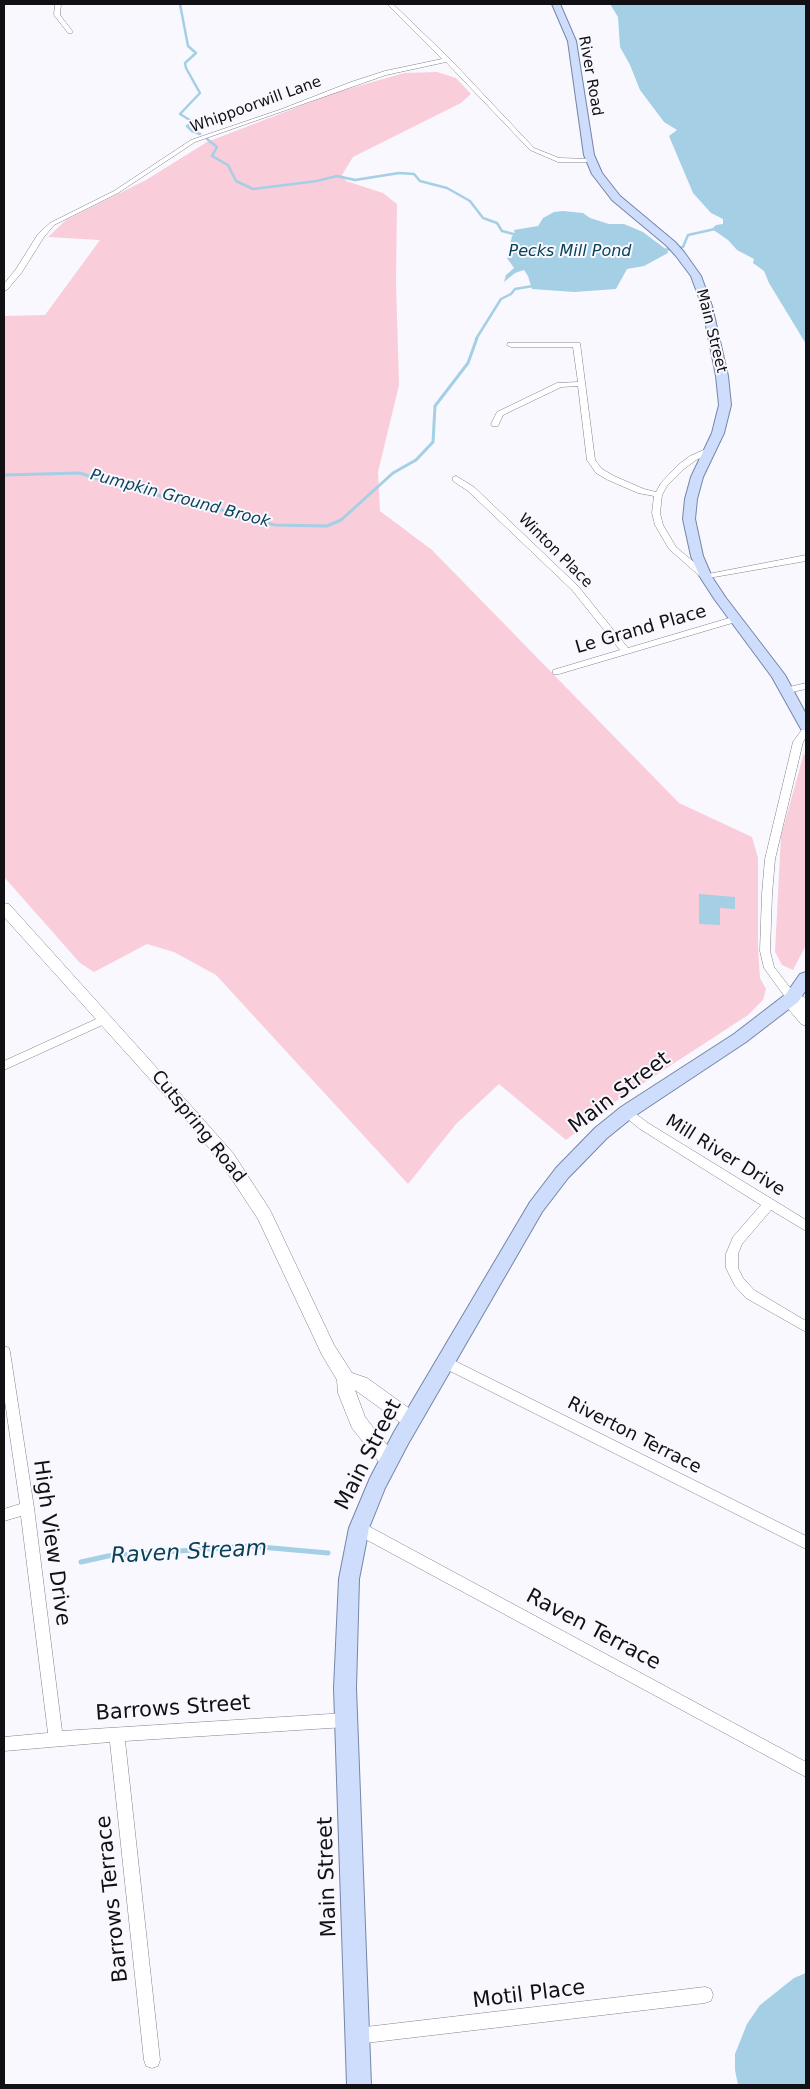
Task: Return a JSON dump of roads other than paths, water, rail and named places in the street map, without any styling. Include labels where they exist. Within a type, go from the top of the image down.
[{"type":"main road","name":"River Road","points":[[556,4],[572,41],[590,158]]},
{"type":"main road","name":"Main Street","points":[[590,158],[597,174],[609,191],[675,248],[689,265],[703,292],[725,395],[723,418],[693,488],[690,519],[697,556],[706,577],[788,690],[806,726]]},
{"type":"main road","name":"Main Street","points":[[359,2085],[346,1720],[346,1608],[349,1579],[359,1528],[388,1461],[536,1207],[579,1154],[627,1112],[799,1001],[806,978]]},
{"type":"street","points":[[58,4],[57,15],[70,32]]},
{"type":"street","points":[[390,4],[448,60],[529,146],[539,153],[560,160],[590,158]]},
{"type":"street","name":"Whippoorwill Lane","points":[[4,288],[19,270],[41,236],[52,224],[124,187],[193,141],[228,127],[284,110],[353,83],[385,73],[448,60]]},
{"type":"street","points":[[511,345],[576,344],[591,460],[596,468],[617,481],[641,491],[658,495],[664,484],[681,467],[693,458],[709,451]]},
{"type":"street","points":[[495,424],[500,414],[548,390],[560,385],[581,384]]},
{"type":"street","name":"Winton Place","points":[[456,479],[471,489],[575,588],[626,651]]},
{"type":"street","name":"Main Street","points":[[658,495],[656,513],[665,539],[682,559],[706,577]]},
{"type":"street","points":[[706,577],[806,558]]},
{"type":"street","name":"Le Grand Place","points":[[556,672],[736,619]]},
{"type":"street","points":[[788,690],[806,686]]},
{"type":"street","points":[[806,730],[798,742],[770,859],[765,951],[769,968],[799,1001],[792,1005],[806,1020]]},
{"type":"street","name":"Cutspring Road","points":[[4,908],[188,1112],[227,1158],[243,1181],[264,1215],[328,1350],[346,1378],[347,1393],[358,1422],[388,1461]]},
{"type":"street","points":[[4,1066],[105,1019]]},
{"type":"street","name":"Mill River Drive","points":[[627,1112],[644,1126],[806,1226]]},
{"type":"street","points":[[769,1204],[738,1241],[731,1261],[732,1268],[739,1282],[750,1294],[806,1327]]},
{"type":"street","name":"High View Drive","points":[[4,1352],[27,1508],[56,1739]]},
{"type":"street","name":"Riverton Terrace","points":[[446,1362],[806,1543]]},
{"type":"street","points":[[346,1378],[361,1384],[411,1420]]},
{"type":"street","points":[[4,1514],[27,1508]]},
{"type":"street","name":"Raven Terrace","points":[[359,1528],[806,1770]]},
{"type":"street","name":"Barrows Street","points":[[4,1744],[117,1734],[346,1720]]},
{"type":"street","name":"Barrows Terrace","points":[[117,1734],[152,2060]]},
{"type":"street","name":"Motil Place","points":[[357,2036],[705,1995]]},
{"type":"water","points":[[610,4],[806,4],[806,344],[769,283],[764,271],[753,263],[754,259],[737,250],[728,240],[712,229],[716,225],[723,224],[723,219],[711,213],[693,193],[669,136],[677,130],[664,122],[640,90],[620,47],[618,17]]},
{"type":"water","name":"Pecks Mill Pond","points":[[554,212],[583,213],[590,218],[609,224],[624,224],[643,232],[667,250],[668,253],[644,266],[627,269],[616,289],[574,292],[532,289],[524,270],[515,273],[504,282],[506,275],[514,268],[507,258],[512,236],[515,234],[514,230],[538,226],[543,218]]},
{"type":"water","points":[[699,894],[735,897],[735,909],[720,908],[720,925],[699,924]]},
{"type":"water","points":[[806,1973],[806,2085],[738,2085],[735,2070],[735,2054],[747,2024],[760,2005],[794,1978]]},
{"type":"waterway","points":[[180,4],[188,46],[196,53],[185,63],[186,68],[200,93],[180,114],[193,122],[187,126],[192,131],[200,134]]},
{"type":"waterway","points":[[207,139],[217,147],[212,156],[228,165],[236,181],[253,189],[317,181],[337,176],[355,180],[399,173],[414,174],[420,181],[447,188],[470,201],[483,218],[497,223],[502,231],[521,236]]},
{"type":"waterway","points":[[664,250],[683,247],[688,235],[715,229]]},
{"type":"waterway","name":"Pumpkin Ground Brook","points":[[476,339],[501,299],[511,294],[515,289],[533,286]]},
{"type":"waterway","name":"Pumpkin Ground Brook","points":[[4,475],[80,473],[101,480],[146,490],[165,498],[186,503],[200,502],[244,518],[275,525],[327,526],[341,520],[393,473],[416,460],[433,442],[435,406],[468,363],[477,338]]},
{"type":"waterway","name":"Raven Stream","points":[[81,1562],[108,1556],[250,1546],[328,1553]]}]
